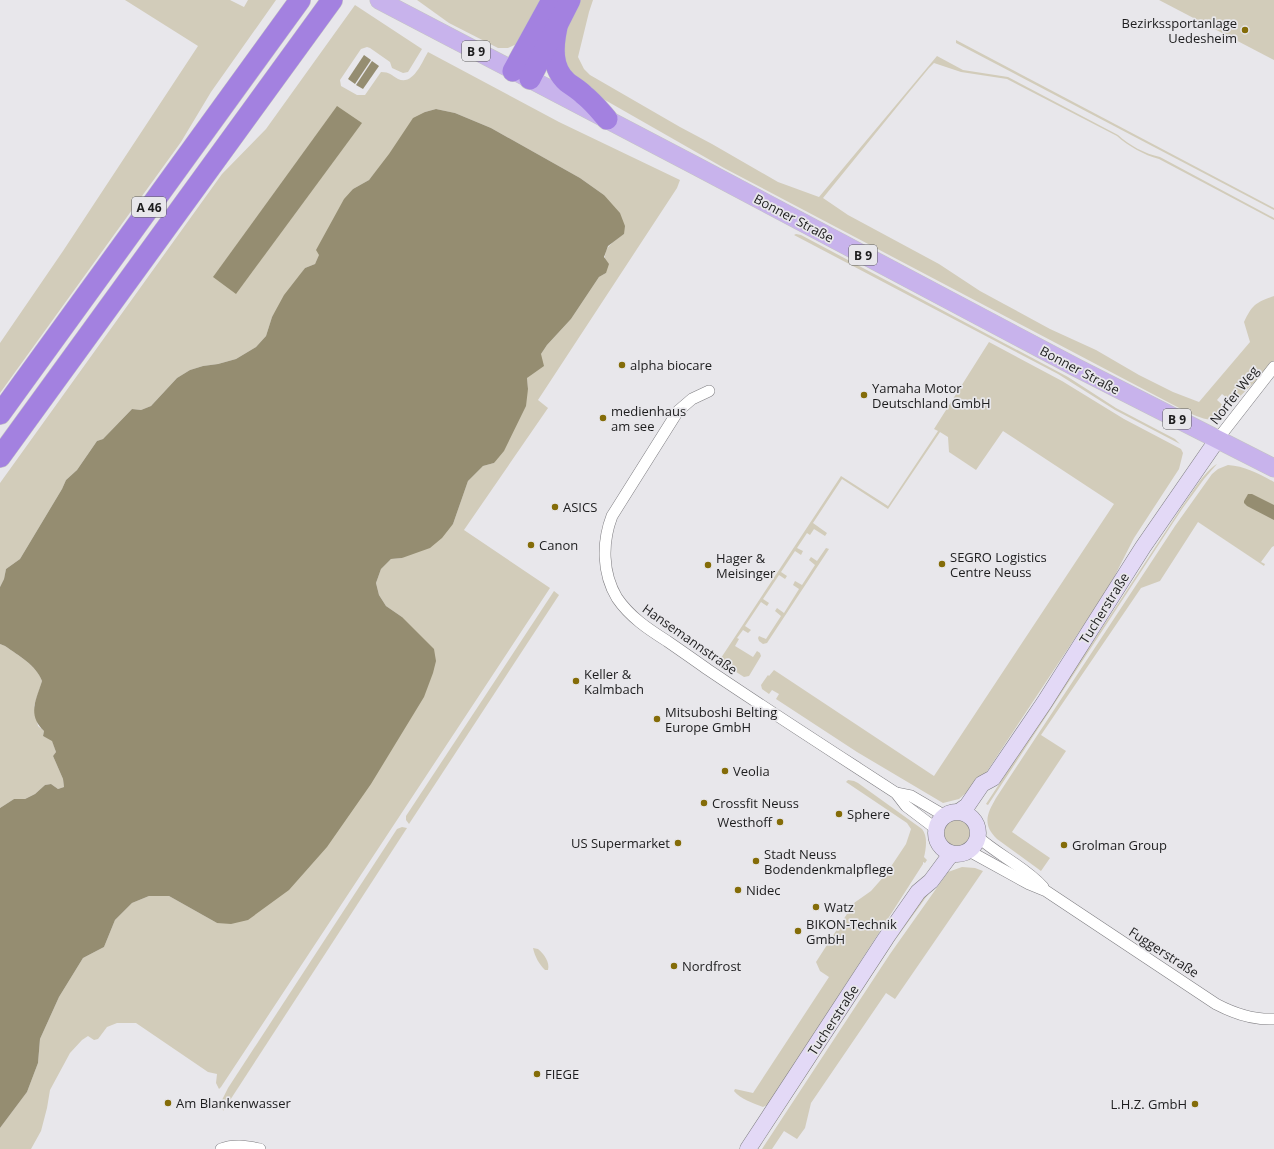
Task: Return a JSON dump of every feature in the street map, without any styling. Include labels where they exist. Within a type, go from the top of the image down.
[{"type":"highway","points":[[521,75],[552,0]]},
{"type":"highway","points":[[521,75],[557,27],[570,0]]},
{"type":"highway","name":"A 46","points":[[0,414],[299,1]]},
{"type":"highway","name":"A 46","points":[[0,457],[327,6]]},
{"type":"highway","points":[[557,27],[554,54],[556,66],[568,82],[585,96],[608,120]]},
{"type":"main road","name":"Bonner Straße","points":[[379,0],[1083,372],[1274,468]]},
{"type":"main road","name":"Tucherstraße","points":[[975,820],[978,811],[991,790],[993,778],[1044,703],[1143,547],[1217,440]]},
{"type":"main road","name":"Tucherstraße","points":[[953,813],[967,806],[982,784],[993,778]]},
{"type":"main road","points":[[953,813],[967,813],[975,820],[978,827],[978,837],[975,845],[969,851],[960,854],[946,850],[935,835],[937,824],[941,819],[953,813]]},
{"type":"main road","name":"Tucherstraße","points":[[748,1149],[886,938],[918,892],[930,881],[948,858],[946,850]]},
{"type":"street","name":"Norfer Weg","points":[[1217,440],[1274,367]]},
{"type":"street","name":"Hansemannstraße","points":[[709,390],[692,399],[678,411],[612,516],[607,533],[605,553],[608,576],[614,591],[628,612],[650,631],[896,793],[906,806],[936,830]]},
{"type":"street","name":"Hansemannstraße","points":[[896,793],[911,796],[940,813],[953,813]]},
{"type":"street","name":"Fuggerstraße","points":[[978,837],[1035,879],[1046,891]]},
{"type":"street","name":"Fuggerstraße","points":[[969,851],[1029,884],[1046,891],[1216,1004],[1242,1016],[1274,1019]]},
{"type":"street","points":[[221,1149],[236,1146],[248,1146],[260,1149]]},
{"type":"shaded area","points":[[125,0],[230,0],[244,7],[248,0],[276,0],[211,92],[181,142],[0,393],[0,343],[63,251],[198,46]]},
{"type":"shaded area","points":[[417,0],[544,0],[519,43],[508,48],[498,48],[449,23]]},
{"type":"shaded area","points":[[577,0],[593,0],[578,57],[584,69],[590,75],[778,182],[819,197],[937,56],[963,70],[1008,77],[1118,135],[1138,149],[1160,157],[1274,218],[1274,220],[1159,159],[1136,150],[1117,136],[1007,79],[961,72],[934,63],[823,198],[848,215],[939,264],[980,291],[1050,329],[1096,350],[1139,375],[1173,392],[1199,402],[1250,342],[1244,322],[1252,308],[1259,302],[1274,296],[1274,362],[1259,379],[1233,403],[1222,394],[1217,400],[1228,410],[1222,416],[1214,419],[1205,419],[1183,410],[724,168],[591,92],[565,69],[563,42]]},
{"type":"shaded area","name":"Bezirkssportanlage Uedesheim","points":[[1159,0],[1274,0],[1274,60]]},
{"type":"shaded area","points":[[355,5],[422,49],[408,72],[403,73],[392,68],[390,62],[370,48],[367,47],[361,49],[340,80],[341,86],[357,95],[365,95],[381,72],[388,73],[398,79],[403,80],[413,76],[428,52],[559,122],[680,180],[677,188],[538,400],[548,408],[464,530],[550,588],[221,1087],[219,1089],[216,1083],[217,1074],[208,1072],[136,1023],[117,1023],[107,1027],[98,1039],[94,1040],[88,1036],[82,1040],[70,1053],[50,1090],[41,1131],[31,1149],[0,1149],[0,1128],[27,1092],[38,1063],[40,1039],[59,997],[83,958],[104,947],[115,920],[132,903],[149,896],[169,896],[217,923],[402,617],[386,606],[379,595],[376,583],[381,569],[391,559],[402,558],[453,524],[468,481],[483,466],[494,463],[528,389],[527,378],[541,354],[547,345],[571,319],[599,277],[606,273],[605,253],[613,242],[624,234],[604,195],[580,178],[491,128],[455,113],[436,109],[425,112],[369,180],[353,189],[315,264],[305,268],[272,317],[266,336],[256,347],[236,359],[190,370],[177,378],[151,406],[141,410],[132,409],[103,439],[97,441],[77,470],[66,480],[20,559],[6,569],[4,579],[0,587],[0,483],[222,174],[266,129]]},
{"type":"shaded area","points":[[956,40],[1274,208],[1274,210],[956,43]]},
{"type":"shaded area","points":[[364,55],[371,60],[355,84],[348,79]]},
{"type":"shaded area","points":[[372,61],[379,66],[363,89],[356,85]]},
{"type":"shaded area","points":[[337,106],[362,123],[236,294],[213,277]]},
{"type":"shaded area","points":[[436,109],[455,113],[491,128],[580,178],[604,195],[620,213],[625,226],[624,234],[608,246],[604,257],[609,264],[606,273],[599,277],[571,319],[547,345],[541,354],[544,366],[527,378],[528,389],[526,406],[504,451],[494,463],[483,466],[468,481],[453,524],[442,538],[430,548],[402,558],[391,559],[381,569],[376,583],[379,595],[386,606],[402,617],[434,649],[436,661],[424,697],[371,784],[327,847],[289,890],[248,920],[231,924],[217,923],[169,896],[149,896],[132,903],[115,920],[104,947],[83,958],[59,997],[40,1039],[38,1063],[27,1092],[0,1128],[0,808],[14,799],[25,799],[35,794],[45,785],[51,784],[58,789],[64,787],[63,779],[53,756],[56,752],[52,741],[43,736],[44,731],[39,725],[34,713],[34,707],[42,681],[36,670],[26,661],[0,644],[0,587],[4,579],[6,569],[20,559],[66,480],[77,470],[97,441],[103,439],[132,409],[141,410],[151,406],[177,378],[190,370],[236,359],[256,347],[266,336],[272,317],[284,295],[305,268],[315,264],[319,255],[316,250],[344,199],[353,189],[369,180],[389,154],[413,118],[425,112]]},
{"type":"shaded area","points":[[794,235],[801,235],[1068,377],[1116,408],[1175,439],[1180,444],[1115,410],[1058,374]]},
{"type":"shaded area","points":[[989,342],[1062,381],[1124,419],[1181,449],[1183,453],[1179,469],[1134,538],[1110,585],[972,794],[967,792],[959,799],[943,803],[857,752],[776,699],[779,694],[772,690],[769,694],[762,689],[761,685],[768,675],[769,676],[774,670],[934,776],[1114,504],[1003,431],[976,470],[949,452],[948,437],[940,432],[888,509],[842,479],[813,523],[827,533],[825,536],[814,529],[810,535],[807,533],[797,548],[803,551],[801,555],[795,551],[781,572],[787,576],[785,579],[779,575],[763,599],[769,603],[767,606],[761,602],[745,626],[751,630],[748,633],[743,630],[737,638],[739,639],[735,646],[753,657],[757,651],[761,656],[749,676],[744,677],[719,661],[841,476],[888,506],[938,431],[934,429]]},
{"type":"shaded area","points":[[1217,464],[1182,509],[988,805],[986,804],[1181,508],[1202,478],[1212,467]]},
{"type":"shaded area","points":[[1228,465],[1257,473],[1274,482],[1274,546],[1261,562],[1265,564],[1264,566],[1198,522],[1160,581],[1141,588],[1041,735],[1066,751],[1012,832],[1050,858],[1041,871],[992,834],[988,824],[988,814],[990,809],[1175,526],[1212,474],[1218,469]]},
{"type":"shaded area","points":[[1248,494],[1252,494],[1274,505],[1274,520],[1244,503]]},
{"type":"shaded area","points":[[826,548],[829,549],[767,643],[763,644],[759,641],[759,636],[766,639],[781,616],[775,611],[777,608],[784,613],[799,589],[793,585],[795,581],[802,585],[815,565],[809,560],[811,557],[817,561]]},
{"type":"shaded area","points":[[554,591],[559,595],[409,824],[406,820],[406,816]]},
{"type":"shaded area","points":[[0,644],[26,661],[36,670],[42,681],[34,706],[38,726],[44,731],[43,736],[52,740],[56,752],[53,756],[63,779],[64,787],[58,789],[51,784],[45,785],[35,794],[25,799],[14,799],[0,808]]},
{"type":"shaded area","points":[[848,780],[858,783],[922,829],[926,839],[924,857],[927,860],[925,863],[923,862],[769,1104],[763,1107],[740,1096],[734,1091],[735,1089],[753,1093],[829,977],[820,971],[816,962],[854,903],[871,891],[886,874],[906,844],[911,829],[907,823],[846,782]]},
{"type":"shaded area","points":[[957,819],[963,820],[967,823],[970,827],[970,839],[967,843],[963,846],[957,847],[951,846],[947,843],[944,839],[943,833],[944,827],[947,823],[951,820]]},
{"type":"shaded area","points":[[402,827],[407,828],[223,1111],[222,1100],[228,1088],[397,829]]},
{"type":"shaded area","points":[[962,867],[975,868],[983,871],[895,999],[886,993],[811,1103],[805,1128],[797,1139],[784,1131],[772,1149],[762,1149],[890,954],[948,872]]},
{"type":"shaded area","points":[[942,870],[932,889],[895,940],[758,1149],[858,994]]},
{"type":"shaded area","points":[[533,948],[538,949],[544,956],[548,964],[548,970],[545,970],[539,963]]},
{"type":"place","name":"Bezirkssportanlage Uedesheim","points":[[1245,30]]},
{"type":"place","name":"alpha biocare","points":[[622,365]]},
{"type":"place","name":"Yamaha Motor Deutschland GmbH","points":[[864,395]]},
{"type":"place","name":"medienhaus am see","points":[[603,418]]},
{"type":"place","name":"ASICS","points":[[555,507]]},
{"type":"place","name":"Canon","points":[[531,545]]},
{"type":"place","name":"SEGRO Logistics Centre Neuss","points":[[942,564]]},
{"type":"place","name":"Hager & Meisinger","points":[[708,565]]},
{"type":"place","name":"Keller & Kalmbach","points":[[576,681]]},
{"type":"place","name":"Mitsuboshi Belting Europe GmbH","points":[[657,719]]},
{"type":"place","name":"Veolia","points":[[725,771]]},
{"type":"place","name":"Crossfit Neuss","points":[[704,803]]},
{"type":"place","name":"Sphere","points":[[839,814]]},
{"type":"place","name":"Westhoff","points":[[780,822]]},
{"type":"place","name":"US Supermarket","points":[[678,843]]},
{"type":"place","name":"Grolman Group","points":[[1064,845]]},
{"type":"place","name":"Stadt Neuss Bodendenkmalpflege","points":[[756,861]]},
{"type":"place","name":"Nidec","points":[[738,890]]},
{"type":"place","name":"Watz","points":[[816,907]]},
{"type":"place","name":"BIKON-Technik GmbH","points":[[798,931]]},
{"type":"place","name":"Nordfrost","points":[[674,966]]},
{"type":"place","name":"FIEGE","points":[[537,1074]]},
{"type":"place","name":"Am Blankenwasser","points":[[168,1103]]},
{"type":"place","name":"L.H.Z. GmbH","points":[[1195,1104]]}]
